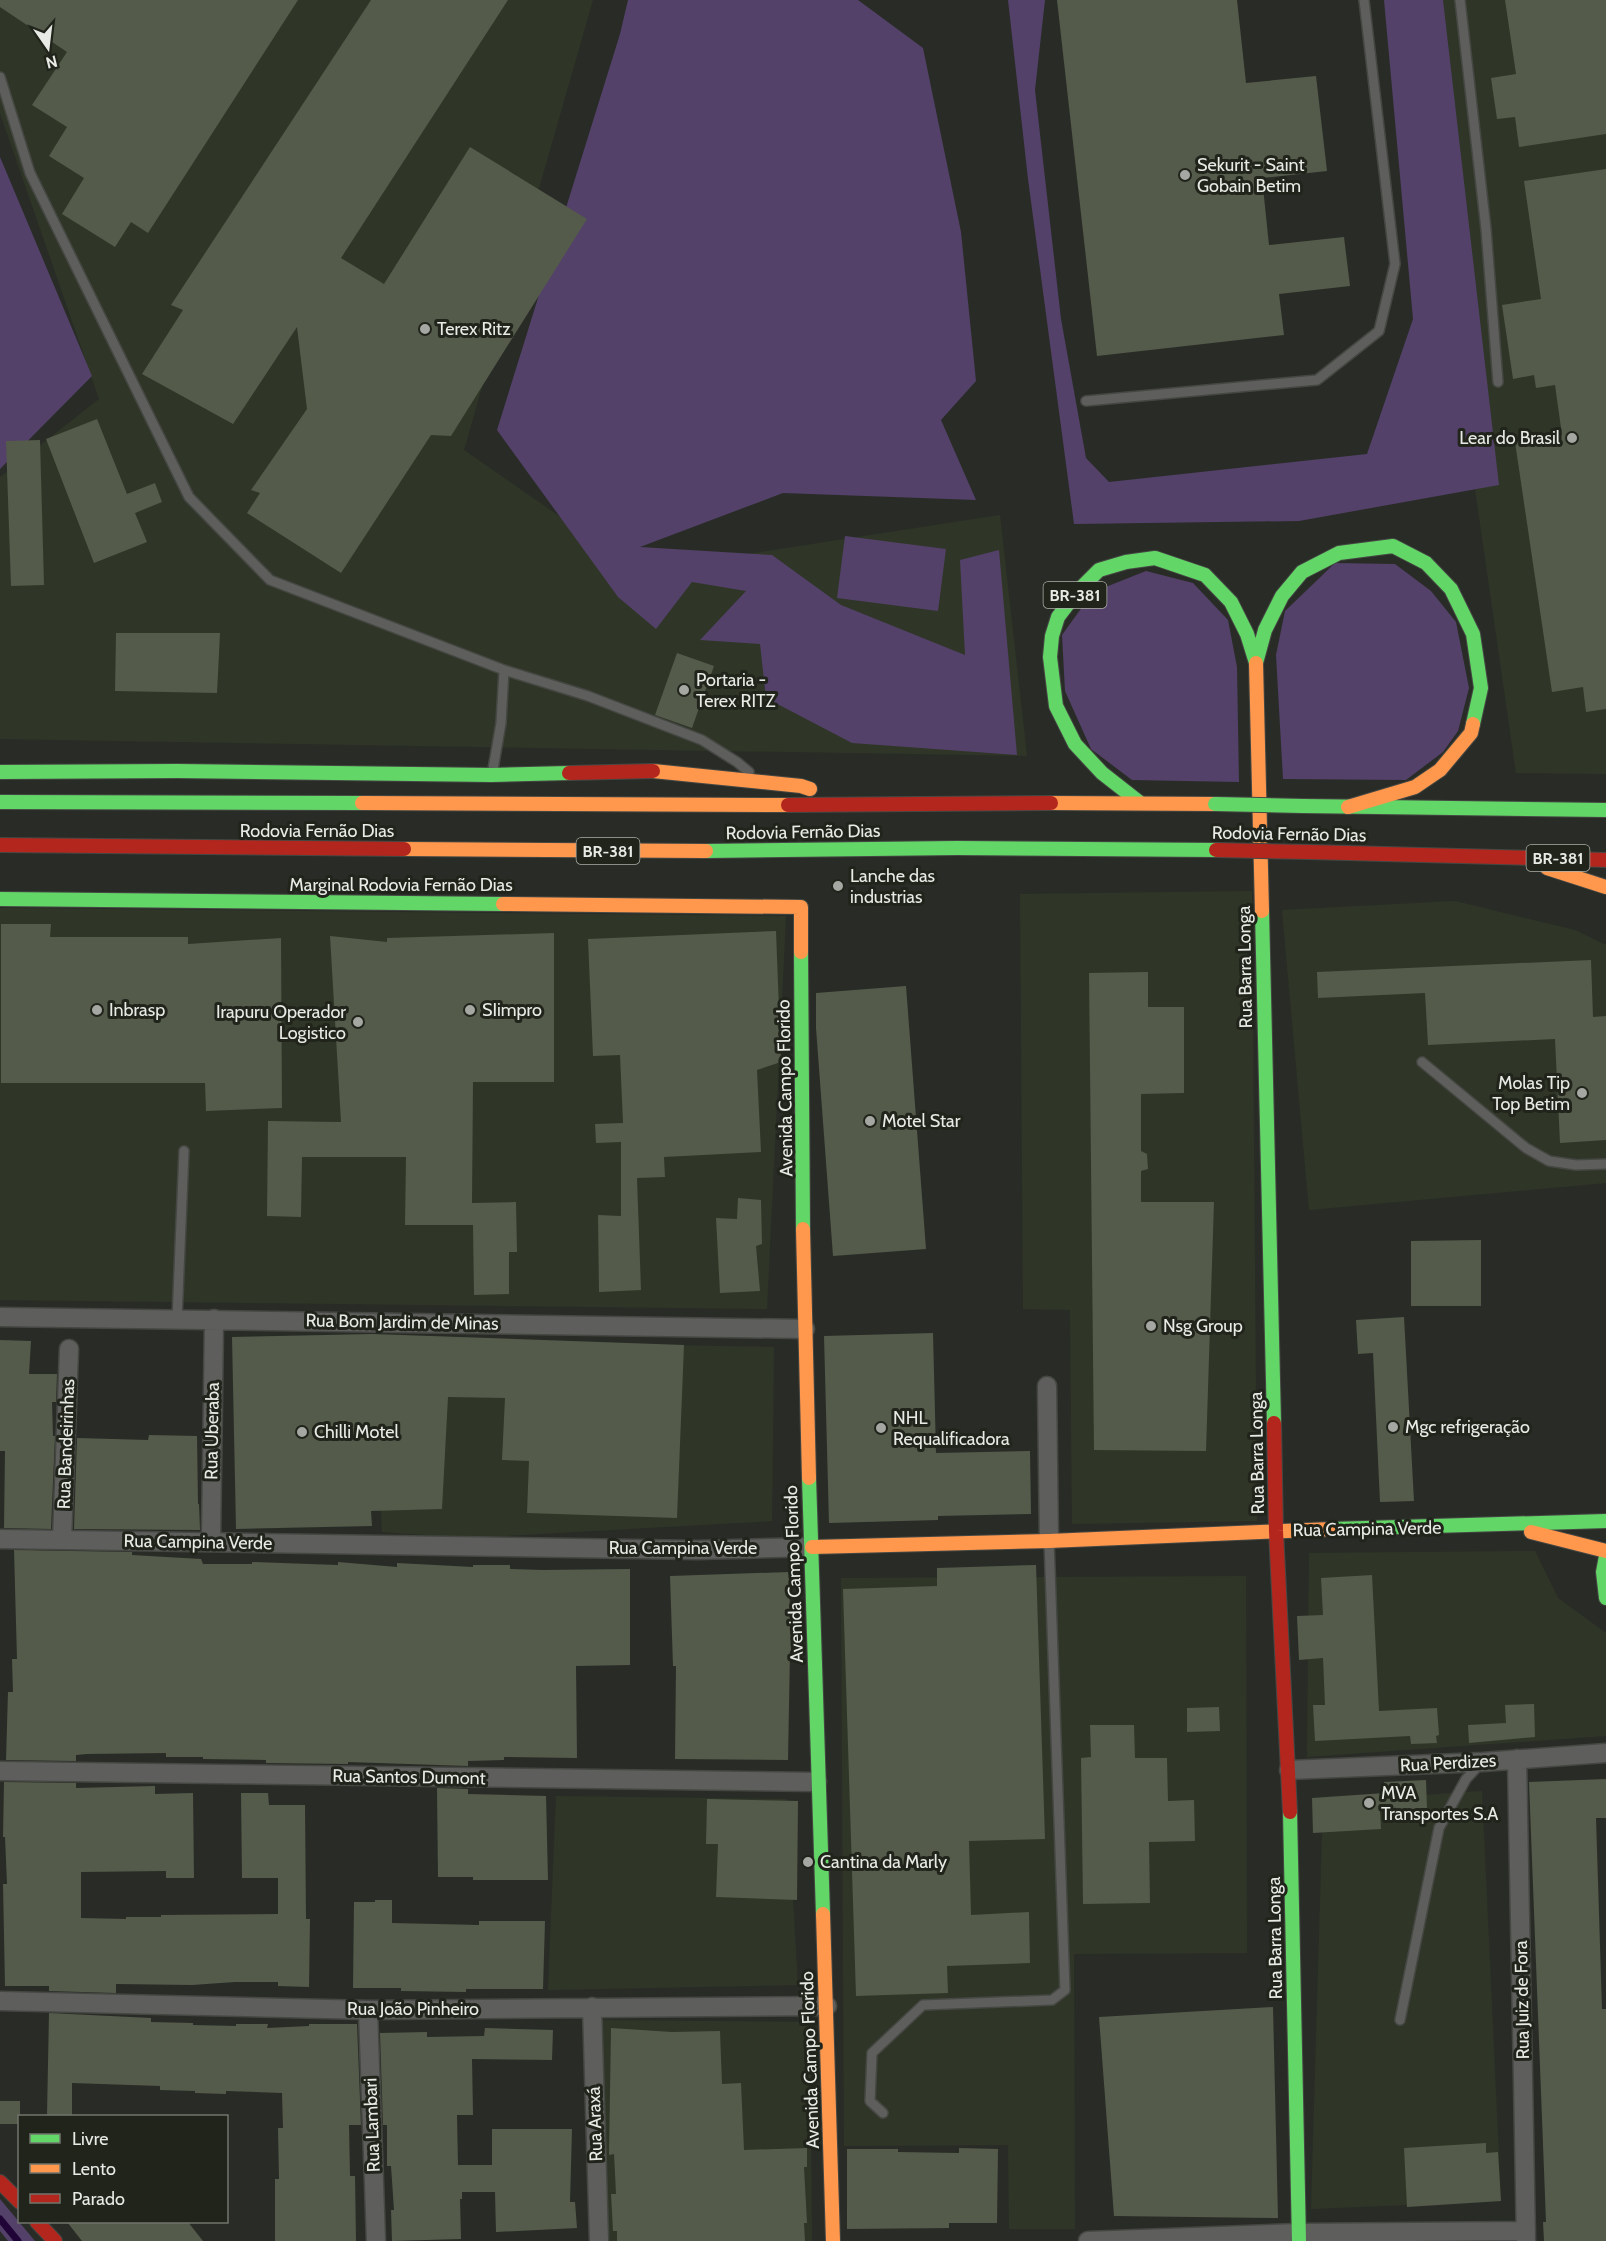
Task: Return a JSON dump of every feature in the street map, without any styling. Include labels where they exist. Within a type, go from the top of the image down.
[{"type":"main road","points":[[1256,663],[1265,630],[1282,596],[1302,572],[1339,553],[1393,546],[1426,563],[1451,589],[1473,634],[1480,688],[1471,733],[1440,770],[1415,788],[1348,807]]},
{"type":"main road","name":"BR-381","points":[[1140,802],[1102,773],[1075,744],[1056,706],[1050,657],[1052,636],[1058,616],[1077,592],[1099,570],[1126,562],[1155,558],[1205,575],[1232,602],[1247,634],[1256,663]]},
{"type":"main road","name":"Rua Barra Longa","points":[[1256,663],[1276,1531],[1289,1770],[1299,2237]]},
{"type":"main road","points":[[0,772],[200,771],[492,775],[653,771],[801,786],[856,805]]},
{"type":"main road","name":"Rodovia Fernão Dias","points":[[0,802],[856,805],[1140,802],[1303,807],[1606,810]]},
{"type":"main road","name":"Rodovia Fernão Dias","points":[[0,845],[749,852],[957,848],[1216,850],[1606,860]]},
{"type":"main road","points":[[1509,856],[1606,887]]},
{"type":"main road","name":"Marginal Rodovia Fernão Dias","points":[[0,899],[801,907]]},
{"type":"main road","name":"Avenida Campo Florido","points":[[801,907],[805,1329],[817,1782],[827,2006],[833,2241]]},
{"type":"main road","name":"Rua Campina Verde","points":[[812,1547],[1606,1521]]},
{"type":"main road","name":"Rua Campina Verde","points":[[1475,1526],[1534,1533],[1606,1551]]},
{"type":"main road","points":[[1606,1556],[1603,1562],[1602,1581],[1606,1598]]},
{"type":"main road","points":[[0,2182],[18,2200]]},
{"type":"main road","points":[[38,2223],[55,2241]]},
{"type":"street","name":"Rua Bom Jardim de Minas","points":[[0,1317],[805,1329]]},
{"type":"street","name":"Rua Uberaba","points":[[211,1542],[214,1319]]},
{"type":"street","name":"Rua Bandeirinhas","points":[[62,1540],[69,1349]]},
{"type":"street","points":[[1047,1386],[1049,1541]]},
{"type":"street","name":"Rua Campina Verde","points":[[0,1539],[697,1550],[812,1547]]},
{"type":"street","name":"Rua Perdizes","points":[[1289,1770],[1483,1762],[1606,1753]]},
{"type":"street","name":"Rua Juiz de Fora","points":[[1517,1759],[1526,2236]]},
{"type":"street","name":"Rua Santos Dumont","points":[[0,1771],[817,1782]]},
{"type":"street","name":"Rua João Pinheiro","points":[[0,2001],[368,2010],[827,2006]]},
{"type":"street","name":"Rua Araxá","points":[[592,2007],[598,2241]]},
{"type":"street","name":"Rua Lambari","points":[[368,2010],[376,2241]]},
{"type":"street","points":[[1088,2241],[1526,2236]]},
{"type":"lane","points":[[1086,401],[1317,380],[1379,331],[1395,264],[1364,0]]},
{"type":"lane","points":[[1460,0],[1486,229],[1498,382]]},
{"type":"lane","points":[[0,77],[30,173],[189,497],[270,580],[504,670],[588,696],[702,740],[737,762],[760,782]]},
{"type":"lane","points":[[492,775],[501,723],[504,670]]},
{"type":"lane","points":[[1422,1062],[1526,1148],[1550,1161],[1576,1165],[1606,1164]]},
{"type":"lane","points":[[177,1319],[184,1151]]},
{"type":"lane","points":[[883,2113],[870,2101],[872,2053],[923,2005],[1052,2000],[1065,1990],[1049,1541]]},
{"type":"lane","points":[[1400,2020],[1438,1828],[1466,1779],[1483,1762]]},
{"type":"shaded area","name":"Terex Ritz","points":[[0,0],[593,0],[464,450],[638,571],[1000,515],[1027,756],[0,739],[0,477],[99,399],[0,113]]},
{"type":"shaded area","points":[[628,0],[858,0],[923,48],[961,232],[976,381],[941,420],[976,500],[783,493],[640,547],[772,555],[841,605],[965,655],[960,560],[999,550],[1017,755],[852,743],[766,698],[760,644],[700,640],[746,591],[692,582],[656,629],[618,597],[497,430],[620,34]]},
{"type":"shaded area","points":[[1008,0],[1045,0],[1035,90],[1061,319],[1086,458],[1109,482],[1367,454],[1413,319],[1384,0],[1443,0],[1499,485],[1299,521],[1074,524],[1028,179]]},
{"type":"shaded area","points":[[1414,0],[1606,0],[1606,774],[1516,773],[1475,489]]},
{"type":"shaded area","points":[[0,157],[92,376],[0,469]]},
{"type":"shaded area","points":[[845,536],[946,549],[938,611],[837,598]]},
{"type":"shaded area","points":[[1335,563],[1395,564],[1431,591],[1456,622],[1469,688],[1458,731],[1443,752],[1406,780],[1283,779],[1276,655],[1285,611]]},
{"type":"shaded area","points":[[1146,571],[1193,583],[1228,620],[1237,667],[1239,782],[1132,780],[1091,749],[1065,691],[1062,635],[1093,592]]},
{"type":"shaded area","points":[[1252,891],[1257,1521],[1072,1524],[1070,1310],[1023,1309],[1020,894]]},
{"type":"shaded area","name":"Molas Tip Top Betim","points":[[1455,901],[1575,930],[1606,945],[1606,1183],[1309,1210],[1282,910]]},
{"type":"shaded area","points":[[0,908],[786,916],[767,1309],[0,1300]]},
{"type":"shaded area","points":[[371,1340],[774,1347],[772,1521],[468,1538],[382,1532]]},
{"type":"shaded area","points":[[1535,1551],[1558,1598],[1606,1633],[1606,1736],[1307,1757],[1309,1553]]},
{"type":"shaded area","points":[[1246,1576],[1247,1953],[1074,1954],[1075,2229],[1009,2229],[1008,2145],[844,2146],[841,1578]]},
{"type":"shaded area","points":[[1482,1791],[1501,2201],[1311,2209],[1323,1802]]},
{"type":"shaded area","points":[[556,1796],[787,1799],[798,1985],[548,1990]]},
{"type":"shaded area","points":[[593,2020],[810,2022],[812,2241],[606,2241]]},
{"type":"shaded area","points":[[0,2199],[35,2241],[8,2241],[0,2231]]},
{"type":"building","points":[[0,0],[298,0],[148,233],[131,222],[115,247],[62,214],[84,178],[49,156],[67,127],[32,105],[67,52],[0,7]]},
{"type":"building","points":[[371,0],[508,0],[341,258],[384,284],[470,147],[587,219],[451,436],[431,435],[341,573],[247,513],[260,493],[251,490],[307,409],[297,327],[233,424],[142,374],[183,310],[171,305]]},
{"type":"building","name":"Sekurit - Saint Gobain Betim","points":[[1057,0],[1237,0],[1246,83],[1316,76],[1327,171],[1262,178],[1269,245],[1344,237],[1350,286],[1279,294],[1284,335],[1097,356]]},
{"type":"building","points":[[1505,0],[1606,0],[1606,134],[1519,147],[1515,117],[1497,119],[1491,78],[1516,74]]},
{"type":"building","name":"Lear do Brasil","points":[[1606,169],[1606,709],[1586,712],[1583,687],[1552,692],[1515,442],[1562,435],[1555,385],[1536,388],[1534,375],[1513,379],[1502,305],[1541,299],[1524,181]]},
{"type":"building","points":[[97,419],[127,494],[155,483],[162,502],[135,513],[147,542],[94,563],[46,439]]},
{"type":"building","points":[[40,440],[44,585],[11,586],[6,441]]},
{"type":"building","points":[[116,633],[220,633],[217,693],[115,691]]},
{"type":"building","name":"Portaria - Terex RITZ","points":[[677,653],[714,666],[692,728],[655,715]]},
{"type":"building","name":"Inbrasp","points":[[1,924],[51,924],[50,937],[188,937],[188,944],[281,938],[282,1108],[206,1111],[205,1083],[1,1083]]},
{"type":"building","points":[[776,931],[781,1062],[757,1070],[761,1152],[664,1157],[665,1177],[637,1178],[641,1290],[599,1292],[598,1215],[621,1216],[621,1142],[596,1143],[595,1124],[623,1123],[620,1055],[593,1056],[588,939]]},
{"type":"building","name":"SIimpro","points":[[554,933],[554,1082],[473,1082],[472,1203],[516,1202],[517,1252],[509,1252],[509,1294],[474,1295],[473,1225],[405,1225],[406,1157],[302,1157],[301,1217],[267,1216],[268,1121],[341,1122],[330,936],[387,942],[387,938]]},
{"type":"building","name":"Molas Tip Top Betim","points":[[1591,960],[1593,1017],[1606,1016],[1606,1140],[1560,1143],[1555,1039],[1428,1045],[1425,993],[1318,998],[1317,972]]},
{"type":"building","name":"Nsg Group","points":[[1148,972],[1148,1007],[1184,1007],[1184,1093],[1141,1094],[1141,1151],[1147,1154],[1148,1169],[1141,1171],[1141,1202],[1214,1202],[1206,1451],[1094,1450],[1089,973]]},
{"type":"building","name":"Motel Star","points":[[906,986],[926,1249],[833,1256],[816,1028],[816,993]]},
{"type":"building","points":[[738,1198],[761,1200],[762,1244],[756,1246],[760,1291],[720,1293],[716,1218],[737,1219]]},
{"type":"building","points":[[1481,1240],[1481,1306],[1411,1306],[1411,1241]]},
{"type":"building","name":"Mgc refrigeração","points":[[1404,1317],[1414,1501],[1380,1502],[1373,1353],[1358,1354],[1356,1320]]},
{"type":"building","name":"NHL Requalificadora","points":[[933,1333],[936,1453],[1030,1451],[1031,1514],[938,1516],[938,1520],[829,1523],[824,1336]]},
{"type":"building","points":[[372,1334],[684,1345],[677,1518],[527,1513],[529,1461],[502,1460],[505,1398],[448,1397],[442,1509],[371,1511],[372,1526],[236,1529],[232,1337]]},
{"type":"building","points":[[0,1340],[31,1341],[29,1374],[57,1374],[56,1402],[52,1402],[53,1436],[55,1436],[51,1529],[4,1528],[5,1451],[0,1451]]},
{"type":"building","points":[[149,1435],[197,1436],[200,1530],[74,1529],[77,1438],[148,1440]]},
{"type":"building","points":[[14,1550],[132,1552],[132,1555],[201,1559],[203,1564],[252,1564],[252,1562],[338,1565],[338,1562],[397,1567],[397,1563],[473,1567],[473,1565],[510,1565],[510,1569],[543,1570],[630,1569],[630,1665],[576,1666],[577,1758],[504,1757],[504,1760],[468,1761],[468,1766],[348,1762],[348,1764],[266,1763],[266,1760],[166,1757],[166,1753],[87,1754],[76,1755],[76,1761],[6,1760],[8,1692],[13,1692],[12,1659],[17,1659]]},
{"type":"building","points":[[1036,1565],[1045,1839],[969,1841],[971,1915],[1029,1912],[1030,1963],[947,1966],[948,1993],[856,1996],[843,1589],[937,1586],[937,1568]]},
{"type":"building","points":[[789,1572],[791,1651],[788,1760],[675,1759],[676,1666],[673,1666],[670,1576]]},
{"type":"building","points":[[1372,1575],[1379,1711],[1437,1708],[1439,1735],[1436,1736],[1437,1743],[1411,1744],[1410,1736],[1315,1741],[1313,1705],[1325,1705],[1323,1658],[1299,1660],[1297,1616],[1323,1615],[1321,1578]]},
{"type":"building","points":[[1534,1704],[1535,1737],[1469,1743],[1468,1725],[1506,1723],[1505,1705]]},
{"type":"building","points":[[1219,1707],[1220,1731],[1187,1732],[1187,1708]]},
{"type":"building","points":[[1090,1725],[1134,1725],[1135,1758],[1167,1758],[1168,1801],[1194,1800],[1195,1841],[1149,1842],[1150,1903],[1083,1904],[1081,1758],[1091,1757]]},
{"type":"building","points":[[1606,1779],[1606,1818],[1596,1818],[1602,2009],[1606,2009],[1606,2241],[1544,2241],[1543,2222],[1546,2222],[1529,1782]]},
{"type":"building","name":"MVA Transportes S.A","points":[[1426,1780],[1427,1808],[1380,1811],[1381,1829],[1313,1833],[1312,1798],[1385,1793],[1384,1782]]},
{"type":"building","points":[[4,1782],[76,1783],[76,1788],[155,1786],[155,1794],[193,1793],[194,1878],[166,1878],[166,1871],[81,1872],[81,1918],[126,1919],[126,1917],[161,1917],[161,1915],[278,1914],[278,1878],[242,1878],[241,1793],[268,1793],[269,1805],[305,1805],[306,1919],[310,1919],[309,1987],[278,1986],[278,1982],[192,1985],[116,1984],[116,1993],[49,1991],[49,1986],[5,1986],[3,1884],[7,1884],[5,1837],[3,1837]]},
{"type":"building","points":[[437,1788],[468,1789],[468,1794],[546,1796],[548,1880],[473,1880],[473,1877],[438,1877]]},
{"type":"building","points":[[707,1799],[798,1801],[797,1900],[716,1897],[718,1844],[706,1844]]},
{"type":"building","points":[[375,1900],[392,1900],[392,1923],[479,1925],[479,1921],[545,1921],[543,1989],[466,1989],[466,1992],[353,1988],[354,1902],[375,1902]]},
{"type":"building","points":[[1273,2007],[1278,2218],[1114,2216],[1099,2017]]},
{"type":"building","points":[[49,2013],[151,2018],[151,2022],[193,2023],[193,2025],[268,2024],[267,2028],[309,2026],[309,2024],[357,2024],[361,2125],[349,2125],[350,2176],[355,2176],[356,2241],[275,2241],[275,2179],[279,2179],[278,2128],[283,2128],[282,2093],[226,2091],[226,2094],[195,2093],[195,2091],[160,2090],[160,2086],[72,2083],[72,2115],[47,2115]]},
{"type":"building","points":[[485,2028],[553,2030],[552,2060],[472,2059],[473,2115],[457,2115],[458,2165],[492,2165],[492,2129],[572,2129],[570,2202],[575,2202],[577,2228],[496,2232],[495,2192],[462,2192],[462,2199],[460,2199],[461,2239],[392,2241],[391,2210],[394,2210],[391,2166],[387,2166],[387,2125],[383,2125],[380,2033],[427,2032],[427,2037],[484,2036]]},
{"type":"building","points":[[611,2028],[672,2032],[720,2031],[722,2084],[741,2083],[744,2150],[807,2148],[807,2167],[804,2167],[807,2223],[804,2223],[805,2241],[617,2241],[617,2231],[613,2231],[611,2194],[616,2194],[614,2154],[609,2155]]},
{"type":"building","points":[[0,2101],[20,2101],[18,2124],[0,2124]]},
{"type":"building","points":[[1486,2143],[1486,2153],[1498,2152],[1501,2201],[1407,2207],[1404,2148]]},
{"type":"building","points":[[959,2148],[998,2149],[997,2223],[949,2223],[949,2228],[847,2229],[847,2149],[898,2149],[898,2152],[959,2153]]},
{"type":"building","points":[[68,2223],[189,2223],[203,2241],[82,2241]]},
{"type":"waterway","points":[[0,2219],[18,2241]]},
{"type":"traffic: fast","points":[[1256,663],[1265,630],[1282,596],[1302,572],[1339,553],[1393,546],[1426,563],[1451,589],[1473,634],[1481,688],[1473,724]]},
{"type":"traffic: fast","points":[[1139,802],[1102,773],[1075,744],[1056,706],[1050,657],[1052,636],[1058,617],[1077,592],[1099,570],[1126,562],[1155,558],[1205,575],[1231,602],[1247,634],[1256,663]]},
{"type":"traffic: fast","points":[[0,772],[177,771],[492,775],[569,773]]},
{"type":"traffic: fast","points":[[0,802],[362,803]]},
{"type":"traffic: fast","points":[[1215,804],[1303,806]]},
{"type":"traffic: fast","points":[[1303,806],[1606,810]]},
{"type":"traffic: fast","points":[[706,851],[957,848],[1216,850]]},
{"type":"traffic: fast","points":[[0,899],[503,904]]},
{"type":"traffic: fast","points":[[1262,911],[1274,1423]]},
{"type":"traffic: fast","points":[[801,952],[803,1229]]},
{"type":"traffic: fast","points":[[809,1478],[823,1914]]},
{"type":"traffic: fast","points":[[1332,1529],[1606,1521]]},
{"type":"traffic: fast","points":[[1606,1556],[1603,1572],[1606,1598]]},
{"type":"traffic: fast","points":[[1290,1812],[1299,2241]]},
{"type":"traffic: slow","points":[[1256,663],[1262,911]]},
{"type":"traffic: slow","points":[[1348,807],[1415,787],[1440,770],[1471,733],[1473,724]]},
{"type":"traffic: slow","points":[[653,771],[801,786],[810,789]]},
{"type":"traffic: slow","points":[[362,803],[788,805]]},
{"type":"traffic: slow","points":[[1051,803],[1215,804]]},
{"type":"traffic: slow","points":[[404,849],[706,851]]},
{"type":"traffic: slow","points":[[1547,868],[1606,887]]},
{"type":"traffic: slow","points":[[503,904],[801,907],[801,952]]},
{"type":"traffic: slow","points":[[803,1229],[809,1478]]},
{"type":"traffic: slow","points":[[812,1547],[1049,1541],[1332,1529]]},
{"type":"traffic: slow","points":[[1531,1532],[1606,1551]]},
{"type":"traffic: slow","points":[[823,1914],[833,2241]]},
{"type":"traffic: jam","points":[[569,773],[653,771]]},
{"type":"traffic: jam","points":[[788,805],[1051,803]]},
{"type":"traffic: jam","points":[[0,845],[404,849]]},
{"type":"traffic: jam","points":[[1216,850],[1309,852]]},
{"type":"traffic: jam","points":[[1309,852],[1606,860]]},
{"type":"traffic: jam","points":[[1274,1423],[1276,1531],[1290,1812]]},
{"type":"traffic: jam","points":[[0,2182],[18,2200]]},
{"type":"traffic: jam","points":[[38,2223],[55,2241]]},
{"type":"place","name":"Sekurit - Saint Gobain Betim","points":[[1185,175]]},
{"type":"place","name":"Terex Ritz","points":[[425,329]]},
{"type":"place","name":"Lear do Brasil","points":[[1572,438]]},
{"type":"place","name":"Portaria - Terex RITZ","points":[[684,690]]},
{"type":"place","name":"Lanche das industrias","points":[[838,886]]},
{"type":"place","name":"Inbrasp","points":[[97,1010]]},
{"type":"place","name":"SIimpro","points":[[470,1010]]},
{"type":"place","name":"Irapuru Operador Logistico","points":[[358,1022]]},
{"type":"place","name":"Molas Tip Top Betim","points":[[1582,1093]]},
{"type":"place","name":"Motel Star","points":[[870,1121]]},
{"type":"place","name":"Nsg Group","points":[[1151,1326]]},
{"type":"place","name":"Mgc refrigeração","points":[[1393,1427]]},
{"type":"place","name":"NHL Requalificadora","points":[[881,1428]]},
{"type":"place","name":"Chilli Motel","points":[[302,1432]]},
{"type":"place","name":"MVA Transportes S.A","points":[[1369,1803]]},
{"type":"place","name":"Cantina da Marly","points":[[808,1862]]}]
